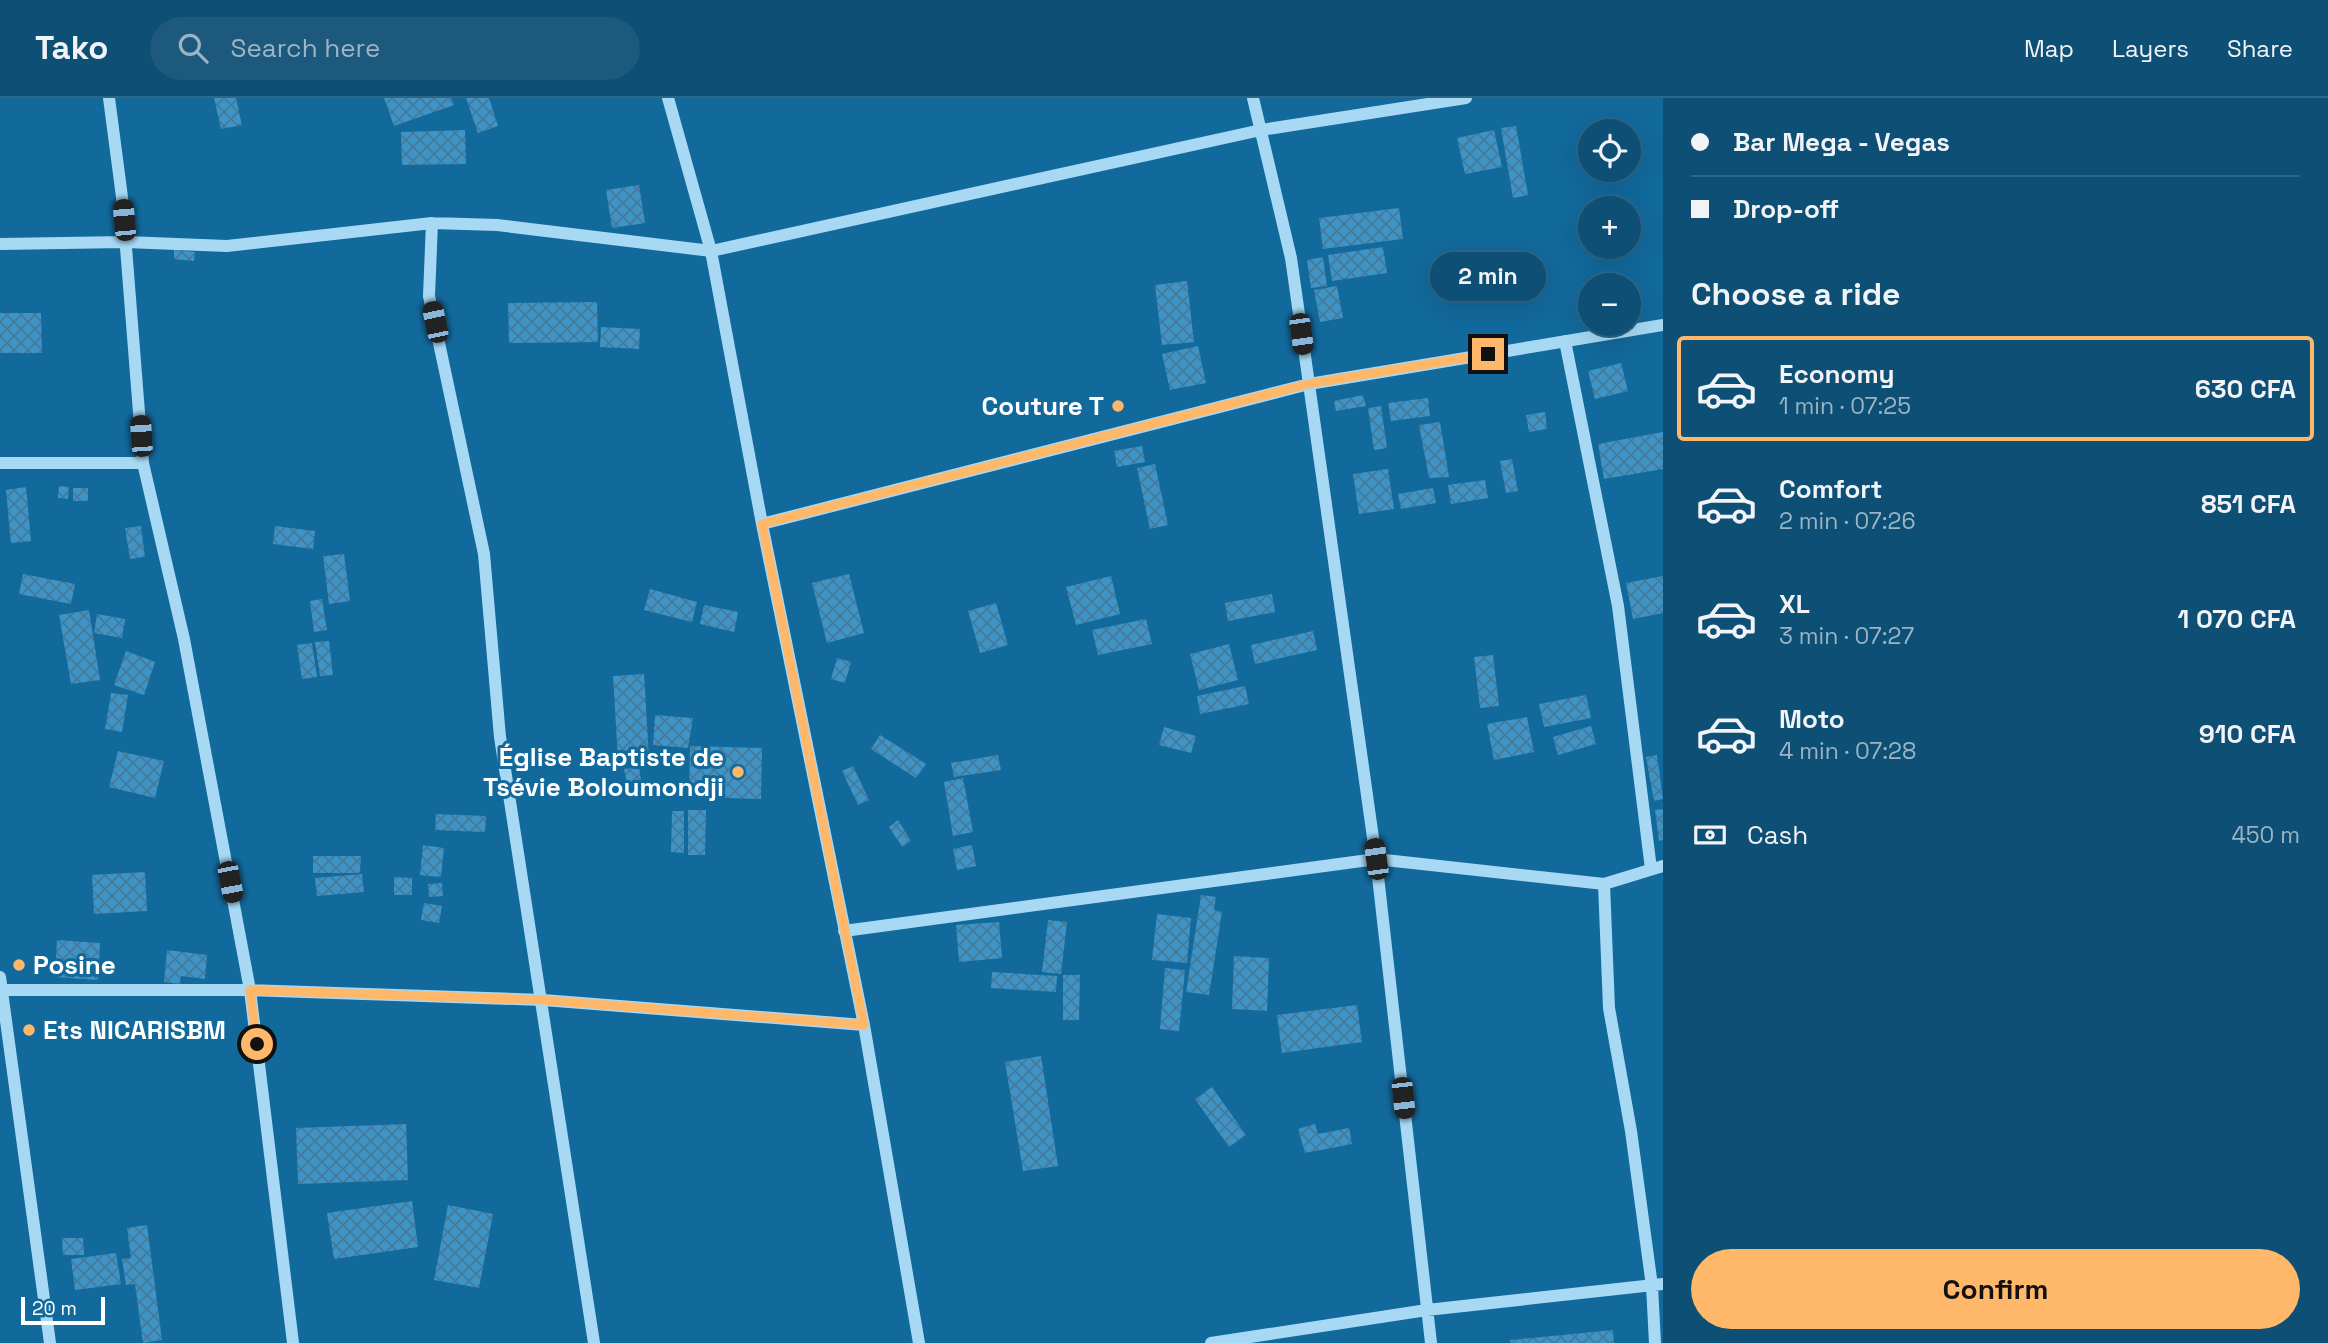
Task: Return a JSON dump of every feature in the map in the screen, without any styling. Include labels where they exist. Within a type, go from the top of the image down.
[{"type":"street","points":[[109,98],[126,242],[144,463],[184,639],[250,990],[293,1343]]},
{"type":"street","points":[[667,98],[711,251],[762,524],[864,1025],[919,1343]]},
{"type":"street","points":[[1253,98],[1290,258],[1376,859],[1430,1343]]},
{"type":"street","points":[[0,244],[126,242],[227,246],[432,223],[497,225],[711,251],[1261,130],[1465,98]]},
{"type":"street","points":[[432,223],[429,296],[484,554],[500,737],[543,1000],[594,1343]]},
{"type":"street","points":[[762,524],[1308,384],[1663,325]]},
{"type":"street","points":[[844,931],[1376,859],[1604,884],[1657,867],[1618,606],[1564,341]]},
{"type":"street","points":[[0,463],[144,463]]},
{"type":"street","points":[[1604,884],[1609,1008],[1657,1285],[1656,1343]]},
{"type":"street","points":[[50,1343],[1,986],[250,990],[543,1000],[864,1025]]},
{"type":"street","points":[[1211,1343],[1427,1310],[1657,1285]]},
{"type":"building","points":[[214,98],[236,98],[242,125],[221,129]]},
{"type":"building","points":[[384,98],[451,98],[454,105],[394,126]]},
{"type":"building","points":[[466,98],[489,98],[498,126],[478,133]]},
{"type":"building","points":[[1516,126],[1528,195],[1513,198],[1501,128]]},
{"type":"building","points":[[465,130],[466,164],[402,165],[401,132]]},
{"type":"building","points":[[1494,130],[1502,167],[1465,174],[1457,138]]},
{"type":"building","points":[[639,185],[645,223],[612,228],[606,190]]},
{"type":"building","points":[[1399,208],[1403,239],[1323,249],[1319,218]]},
{"type":"building","points":[[1383,247],[1387,273],[1332,281],[1328,255]]},
{"type":"building","points":[[174,250],[195,252],[194,261],[174,259]]},
{"type":"building","points":[[1323,257],[1327,286],[1311,288],[1307,260]]},
{"type":"building","points":[[1187,281],[1194,342],[1162,345],[1155,285]]},
{"type":"building","points":[[1337,286],[1343,318],[1320,322],[1314,290]]},
{"type":"building","points":[[597,302],[598,342],[509,343],[508,303]]},
{"type":"building","points":[[0,313],[41,313],[42,353],[0,353]]},
{"type":"building","points":[[601,327],[640,329],[639,349],[600,347]]},
{"type":"building","points":[[1198,346],[1206,383],[1170,390],[1162,354]]},
{"type":"building","points":[[1621,363],[1628,391],[1595,399],[1588,371]]},
{"type":"building","points":[[1363,395],[1366,406],[1336,411],[1334,401]]},
{"type":"building","points":[[1428,398],[1430,416],[1391,421],[1388,403]]},
{"type":"building","points":[[1381,406],[1387,448],[1374,450],[1368,408]]},
{"type":"building","points":[[1545,412],[1547,429],[1529,432],[1526,415]]},
{"type":"building","points":[[1440,422],[1449,477],[1429,478],[1419,425]]},
{"type":"building","points":[[1663,432],[1663,469],[1604,479],[1598,444]]},
{"type":"building","points":[[1142,446],[1145,462],[1117,467],[1114,451]]},
{"type":"building","points":[[1512,459],[1518,491],[1506,493],[1500,461]]},
{"type":"building","points":[[1155,464],[1168,525],[1150,529],[1137,468]]},
{"type":"building","points":[[1388,469],[1394,509],[1359,514],[1353,474]]},
{"type":"building","points":[[1485,480],[1488,498],[1451,504],[1448,485]]},
{"type":"building","points":[[59,486],[69,487],[68,499],[58,498]]},
{"type":"building","points":[[26,487],[31,541],[11,543],[6,490]]},
{"type":"building","points":[[73,488],[88,488],[88,501],[73,501]]},
{"type":"building","points":[[1433,488],[1436,503],[1401,509],[1398,494]]},
{"type":"building","points":[[141,526],[145,557],[130,559],[125,528]]},
{"type":"building","points":[[275,526],[315,531],[313,549],[273,544]]},
{"type":"building","points":[[344,554],[350,601],[329,604],[323,556]]},
{"type":"building","points":[[23,574],[75,584],[71,604],[19,594]]},
{"type":"building","points":[[849,574],[864,633],[827,643],[812,583]]},
{"type":"building","points":[[1111,576],[1120,614],[1076,625],[1066,587]]},
{"type":"building","points":[[1663,576],[1663,613],[1633,619],[1626,583]]},
{"type":"building","points":[[650,589],[697,602],[692,622],[644,610]]},
{"type":"building","points":[[1272,594],[1275,612],[1228,621],[1225,603]]},
{"type":"building","points":[[322,599],[327,630],[314,632],[310,601]]},
{"type":"building","points":[[996,603],[1008,645],[980,653],[968,611]]},
{"type":"building","points":[[704,605],[738,612],[734,632],[700,624]]},
{"type":"building","points":[[89,610],[100,680],[71,684],[59,615]]},
{"type":"building","points":[[97,614],[125,619],[122,638],[94,633]]},
{"type":"building","points":[[1146,619],[1152,644],[1098,655],[1092,630]]},
{"type":"building","points":[[1313,631],[1317,650],[1255,664],[1251,645]]},
{"type":"building","points":[[329,641],[333,675],[320,676],[315,642]]},
{"type":"building","points":[[312,643],[317,677],[302,679],[297,645]]},
{"type":"building","points":[[1229,644],[1238,680],[1199,690],[1190,654]]},
{"type":"building","points":[[126,651],[155,662],[144,695],[114,685]]},
{"type":"building","points":[[1493,655],[1499,706],[1480,708],[1474,657]]},
{"type":"building","points":[[837,658],[851,662],[845,683],[831,679]]},
{"type":"building","points":[[644,674],[649,757],[618,759],[613,676]]},
{"type":"building","points":[[1245,686],[1249,704],[1200,714],[1197,696]]},
{"type":"building","points":[[111,693],[128,695],[122,732],[105,729]]},
{"type":"building","points":[[1586,695],[1591,718],[1544,727],[1539,704]]},
{"type":"building","points":[[655,715],[693,718],[688,748],[653,745]]},
{"type":"building","points":[[1527,717],[1534,752],[1494,760],[1487,724]]},
{"type":"building","points":[[1591,726],[1596,744],[1558,755],[1553,737]]},
{"type":"building","points":[[1164,727],[1196,736],[1191,753],[1159,745]]},
{"type":"building","points":[[880,735],[926,764],[916,778],[871,749]]},
{"type":"building","points":[[690,746],[762,748],[761,799],[689,797]]},
{"type":"building","points":[[118,751],[164,761],[155,798],[109,787]]},
{"type":"building","points":[[998,755],[1001,770],[954,777],[951,763]]},
{"type":"building","points":[[1657,755],[1663,799],[1654,801],[1646,757]]},
{"type":"building","points":[[853,766],[869,800],[858,805],[842,771]]},
{"type":"building","points":[[639,767],[641,780],[627,783],[624,769]]},
{"type":"building","points":[[963,778],[973,832],[953,836],[944,782]]},
{"type":"building","points":[[1663,809],[1663,840],[1659,841],[1655,810]]},
{"type":"building","points":[[688,810],[706,810],[705,855],[688,855]]},
{"type":"building","points":[[672,811],[684,811],[684,853],[671,852]]},
{"type":"building","points":[[436,814],[486,816],[485,832],[435,830]]},
{"type":"building","points":[[898,820],[911,841],[902,847],[889,827]]},
{"type":"building","points":[[423,845],[444,848],[441,877],[420,875]]},
{"type":"building","points":[[972,845],[976,866],[957,870],[953,849]]},
{"type":"building","points":[[313,856],[361,856],[360,873],[313,873]]},
{"type":"building","points":[[145,872],[147,911],[94,914],[92,875]]},
{"type":"building","points":[[362,874],[364,892],[317,896],[315,878]]},
{"type":"building","points":[[394,877],[412,878],[412,895],[394,895]]},
{"type":"building","points":[[442,883],[443,896],[429,897],[428,884]]},
{"type":"building","points":[[1201,895],[1216,897],[1214,910],[1222,912],[1209,995],[1186,992]]},
{"type":"building","points":[[424,903],[442,906],[439,923],[421,920]]},
{"type":"building","points":[[1157,914],[1191,918],[1187,963],[1152,960]]},
{"type":"building","points":[[1048,920],[1067,922],[1061,974],[1042,972]]},
{"type":"building","points":[[999,922],[1002,958],[959,962],[956,925]]},
{"type":"building","points":[[57,940],[100,943],[98,980],[55,977]]},
{"type":"building","points":[[167,950],[207,955],[205,979],[181,976],[180,984],[164,982]]},
{"type":"building","points":[[1234,956],[1269,958],[1267,1011],[1232,1009]]},
{"type":"building","points":[[1165,968],[1185,970],[1179,1031],[1160,1029]]},
{"type":"building","points":[[992,972],[1057,976],[1056,992],[991,988]]},
{"type":"building","points":[[1063,975],[1080,975],[1079,1020],[1063,1020]]},
{"type":"building","points":[[1357,1005],[1362,1042],[1282,1053],[1277,1015]]},
{"type":"building","points":[[1041,1056],[1058,1166],[1023,1171],[1005,1062]]},
{"type":"building","points":[[1212,1087],[1246,1135],[1229,1147],[1195,1099]]},
{"type":"building","points":[[406,1124],[408,1180],[298,1184],[296,1128]]},
{"type":"building","points":[[1315,1124],[1318,1134],[1349,1128],[1352,1144],[1305,1153],[1298,1129]]},
{"type":"building","points":[[412,1201],[418,1247],[334,1259],[327,1213]]},
{"type":"building","points":[[448,1205],[493,1214],[479,1288],[434,1280]]},
{"type":"building","points":[[147,1225],[162,1340],[143,1343],[135,1284],[126,1285],[122,1259],[131,1258],[127,1228]]},
{"type":"building","points":[[62,1238],[83,1238],[84,1255],[63,1255]]},
{"type":"building","points":[[116,1253],[121,1284],[75,1290],[71,1259]]},
{"type":"building","points":[[1613,1330],[1614,1343],[1510,1343],[1510,1340]]},
{"type":"place","name":"Couture T","points":[[1118,406]]},
{"type":"place","name":"Église Baptiste de Tsévie Boloumondji","points":[[738,772]]},
{"type":"place","name":"Posine","points":[[19,965]]},
{"type":"place","name":"Ets NICARISBM","points":[[29,1030]]},
{"type":"route","points":[[257,1044],[250,990],[543,1000],[864,1025],[762,524],[1308,384],[1488,354]]}]
